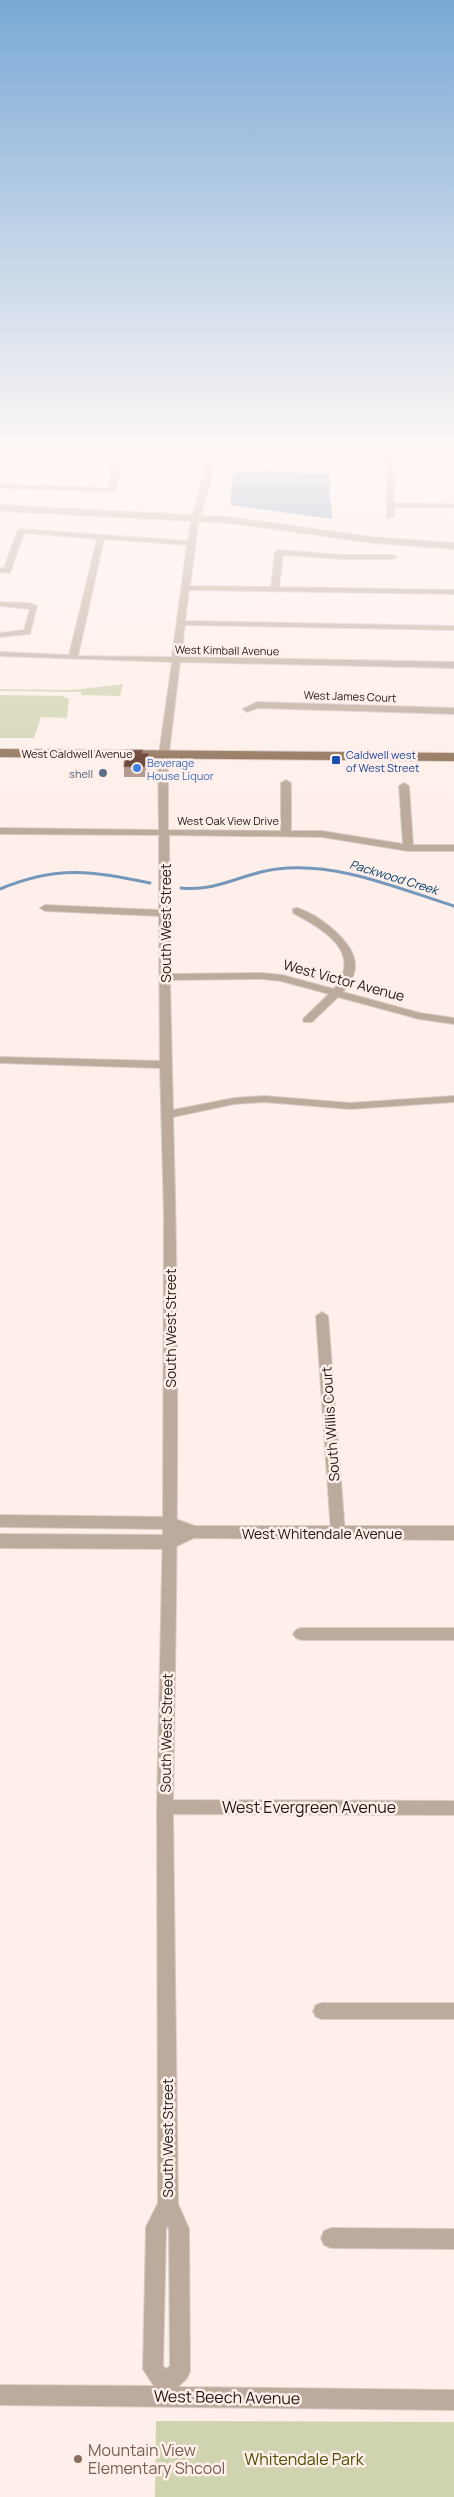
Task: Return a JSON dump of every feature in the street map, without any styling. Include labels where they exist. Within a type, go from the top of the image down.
[{"type":"main road","name":"West Caldwell Avenue","points":[[0,745],[454,757]]},
{"type":"main road","name":"West Caldwell Avenue","points":[[0,753],[454,748]]},
{"type":"main road","points":[[417,756],[454,753]]},
{"type":"street","points":[[73,658],[93,571]]},
{"type":"street","name":"South West Street","points":[[168,2205],[156,2227],[153,2369],[165,2390],[180,2371],[179,2228],[168,2205],[165,1807],[170,1523],[168,1114],[163,750],[187,571]]},
{"type":"street","points":[[275,589],[277,571]]},
{"type":"street","points":[[185,588],[454,592]]},
{"type":"street","points":[[0,604],[29,605],[34,608],[27,632],[0,634]]},
{"type":"street","points":[[181,623],[454,628]]},
{"type":"street","name":"West Kimball Avenue","points":[[0,654],[73,658],[454,665]]},
{"type":"street","name":"West James Court","points":[[246,709],[258,705],[454,711]]},
{"type":"street","points":[[286,783],[286,833]]},
{"type":"street","points":[[404,786],[408,848]]},
{"type":"street","name":"West Oak View Drive","points":[[0,831],[286,833],[349,837],[408,848],[454,848]]},
{"type":"street","points":[[45,908],[164,913]]},
{"type":"street","points":[[297,911],[335,936],[349,957],[350,968],[346,979],[336,992],[308,1020]]},
{"type":"street","name":"West Victor Avenue","points":[[165,977],[262,976],[282,978],[419,1016],[454,1021]]},
{"type":"street","points":[[0,1060],[166,1065]]},
{"type":"street","points":[[168,1114],[234,1101],[264,1099],[350,1106],[454,1100]]},
{"type":"street","name":"South Willis Court","points":[[322,1316],[338,1533]]},
{"type":"street","name":"West Whitendale Avenue","points":[[0,1521],[170,1523],[190,1532],[454,1533]]},
{"type":"street","name":"West Whitendale Avenue","points":[[0,1541],[170,1542],[190,1532]]},
{"type":"street","points":[[301,1634],[454,1634]]},
{"type":"street","name":"West Evergreen Avenue","points":[[165,1807],[454,1808]]},
{"type":"street","points":[[322,2011],[454,2011]]},
{"type":"street","points":[[331,2238],[454,2239]]},
{"type":"street","name":"West Beech Avenue","points":[[0,2395],[165,2390],[454,2400]]},
{"type":"green space","points":[[123,684],[120,696],[81,695],[81,692],[0,691],[0,689],[72,690]]},
{"type":"green space","points":[[0,695],[62,696],[69,699],[67,718],[41,717],[34,738],[0,738]]},
{"type":"green space","name":"Whitendale Park","points":[[156,2421],[454,2422],[454,2497],[155,2497]]},
{"type":"building","points":[[125,750],[143,750],[142,753],[149,753],[148,764],[145,767],[124,767]]},
{"type":"waterway","name":"Packwood Creek","points":[[181,888],[218,885],[252,874],[277,869],[323,869],[367,878],[454,906]]},
{"type":"waterway","name":"Packwood Creek","points":[[0,889],[39,876],[75,872],[150,883]]},
{"type":"place","name":"Caldwell west of West Street","points":[[336,760]]},
{"type":"place","name":"Beverage House Liquor","points":[[137,768]]},
{"type":"place","name":"shell","points":[[103,773]]},
{"type":"place","name":"Mountain View Elementary Shcool","points":[[78,2459]]}]
